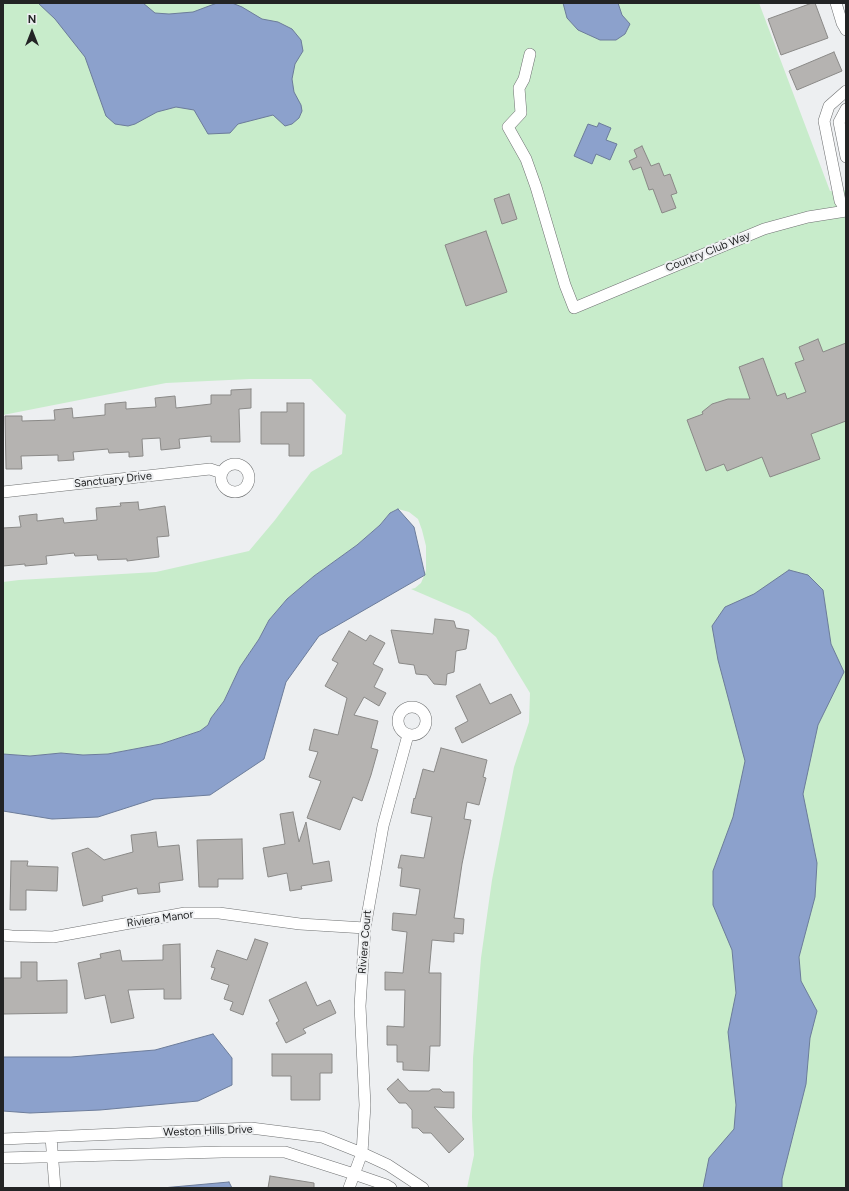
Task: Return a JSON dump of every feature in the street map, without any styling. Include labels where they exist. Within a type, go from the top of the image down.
[{"type":"street","points":[[836,3],[842,23],[846,30]]},
{"type":"street","name":"Country Club Way","points":[[530,54],[524,79],[519,88],[521,113],[508,127],[526,159],[536,187],[565,285],[574,308],[764,229],[808,217],[846,210]]},
{"type":"street","points":[[846,91],[829,106],[824,121],[840,201],[846,210]]},
{"type":"street","points":[[831,104],[845,110],[839,122],[846,157]]},
{"type":"street","name":"Sanctuary Drive","points":[[3,492],[210,469],[222,472]]},
{"type":"street","name":"Riviera Court","points":[[350,1188],[362,1153],[365,1105],[360,1006],[365,928],[383,826],[408,735]]},
{"type":"street","name":"Riviera Manor","points":[[3,935],[53,937],[185,913],[219,913],[300,924],[365,928]]},
{"type":"street","name":"Weston Hills Drive","points":[[3,1139],[250,1128],[322,1137],[388,1165],[423,1188]]},
{"type":"street","points":[[52,1137],[54,1188]]},
{"type":"street","name":"Weston Hills Drive","points":[[3,1158],[222,1152],[285,1152],[354,1174],[391,1188]]},
{"type":"green space","points":[[3,3],[759,3],[830,191],[846,190],[846,1188],[467,1188],[474,1155],[472,1117],[473,1058],[481,958],[492,880],[514,767],[529,722],[530,693],[496,637],[469,614],[411,589],[415,588],[421,583],[426,571],[426,546],[418,519],[409,512],[398,509],[390,513],[380,525],[357,545],[314,576],[287,599],[269,620],[259,639],[240,667],[224,701],[211,718],[208,725],[200,731],[161,744],[108,754],[83,755],[61,753],[30,756],[3,754],[3,582],[156,572],[249,551],[275,520],[311,472],[342,454],[346,415],[311,379],[250,379],[166,383],[3,415]]},
{"type":"water","points":[[38,3],[143,3],[155,13],[169,14],[193,12],[217,3],[232,3],[242,7],[262,19],[278,22],[292,29],[301,40],[303,51],[295,64],[292,79],[294,92],[301,105],[302,111],[299,118],[292,124],[285,126],[273,115],[238,124],[230,133],[208,134],[194,110],[176,107],[157,112],[135,124],[128,126],[115,124],[106,116],[85,57],[55,19]]},
{"type":"water","points":[[563,3],[618,3],[622,15],[630,24],[625,34],[616,40],[600,40],[578,30],[567,18]]},
{"type":"water","points":[[599,123],[611,128],[606,140],[617,144],[610,160],[596,154],[592,164],[574,156],[588,124],[597,127]]},
{"type":"water","points":[[398,509],[414,527],[425,575],[319,636],[286,682],[264,759],[210,795],[154,799],[98,817],[52,819],[3,811],[3,754],[30,756],[61,753],[83,755],[108,754],[161,744],[200,731],[208,725],[211,718],[224,701],[240,667],[259,639],[269,620],[287,599],[314,576],[357,545],[380,525],[390,513]]},
{"type":"water","points":[[789,570],[808,575],[823,590],[831,644],[844,672],[818,725],[803,794],[817,863],[815,897],[799,957],[801,981],[817,1011],[810,1038],[806,1084],[782,1179],[782,1188],[703,1188],[709,1158],[734,1129],[736,1105],[728,1032],[736,993],[732,950],[713,905],[713,871],[733,817],[745,761],[718,660],[712,626],[725,607],[754,594]]},
{"type":"water","points":[[213,1034],[232,1058],[232,1085],[198,1101],[100,1110],[30,1113],[3,1111],[3,1057],[71,1057],[155,1050]]},
{"type":"water","points":[[229,1182],[232,1188],[162,1188]]},
{"type":"building","points":[[815,3],[828,38],[781,55],[768,19]]},
{"type":"building","points":[[834,52],[842,71],[797,90],[789,71]]},
{"type":"building","points":[[642,146],[651,166],[659,163],[664,176],[670,174],[677,193],[671,195],[676,208],[662,213],[653,189],[649,190],[641,167],[633,170],[629,161],[637,157],[634,150]]},
{"type":"building","points":[[509,194],[517,219],[502,224],[494,199]]},
{"type":"building","points":[[486,231],[507,292],[466,306],[445,245]]},
{"type":"building","points":[[818,339],[823,352],[846,343],[846,421],[811,434],[820,459],[770,477],[762,457],[727,471],[724,464],[706,471],[687,420],[703,414],[702,412],[712,404],[728,399],[750,399],[739,367],[763,358],[777,396],[785,393],[787,399],[806,392],[795,363],[804,360],[799,347]]},
{"type":"building","points":[[251,389],[251,408],[239,409],[240,442],[211,442],[211,436],[179,439],[180,448],[161,450],[160,438],[142,439],[143,456],[129,457],[129,452],[109,453],[108,449],[73,452],[74,460],[58,461],[58,455],[21,456],[22,469],[6,469],[5,416],[22,416],[22,421],[55,420],[54,410],[72,408],[73,418],[105,415],[105,404],[126,402],[126,409],[156,407],[155,398],[175,396],[176,408],[211,404],[211,395],[231,395],[231,390]]},
{"type":"building","points":[[287,403],[304,403],[304,456],[289,456],[289,444],[261,444],[261,412],[287,412]]},
{"type":"building","points":[[138,502],[139,510],[165,506],[169,536],[157,537],[159,557],[127,561],[127,559],[98,560],[97,555],[75,556],[74,553],[46,556],[47,564],[3,566],[3,528],[21,527],[19,516],[37,514],[37,521],[63,518],[64,523],[97,520],[96,508],[121,506],[120,503]]},
{"type":"building","points":[[435,619],[454,621],[456,628],[469,630],[466,649],[456,651],[454,672],[447,674],[446,685],[434,684],[427,675],[416,674],[414,665],[399,663],[391,630],[433,634]]},
{"type":"building","points":[[349,631],[366,641],[370,635],[385,643],[373,664],[383,669],[374,687],[386,693],[379,706],[364,697],[354,715],[378,721],[371,748],[378,750],[362,801],[353,797],[340,830],[307,818],[321,781],[309,777],[318,752],[309,750],[314,729],[338,735],[347,698],[325,686],[338,663],[332,660]]},
{"type":"building","points":[[480,684],[490,704],[511,694],[521,713],[462,743],[455,728],[468,721],[456,696]]},
{"type":"building","points":[[441,748],[487,760],[483,777],[486,778],[479,805],[467,802],[464,819],[471,820],[462,864],[454,918],[464,919],[463,934],[454,933],[454,942],[432,940],[429,973],[441,973],[440,1046],[430,1046],[429,1071],[403,1070],[403,1062],[397,1062],[397,1045],[387,1045],[387,1026],[404,1027],[405,990],[385,990],[385,972],[403,973],[407,932],[392,930],[393,913],[416,915],[420,889],[400,886],[402,868],[398,868],[401,855],[424,858],[432,817],[411,813],[423,769],[434,772]]},
{"type":"building","points":[[293,812],[299,842],[306,822],[313,864],[329,861],[332,881],[301,886],[302,889],[290,891],[287,873],[268,877],[263,848],[285,844],[280,814]]},
{"type":"building","points":[[156,832],[158,847],[179,845],[183,880],[159,883],[160,892],[138,894],[137,888],[102,896],[103,901],[83,906],[72,853],[88,848],[104,860],[133,852],[131,835]]},
{"type":"building","points":[[242,839],[243,879],[218,879],[218,887],[199,887],[197,840]]},
{"type":"building","points":[[11,861],[28,861],[27,866],[58,867],[57,891],[26,890],[26,910],[10,910]]},
{"type":"building","points":[[255,939],[268,943],[243,1015],[230,1010],[233,1002],[224,999],[229,985],[211,979],[215,968],[211,967],[217,950],[247,960]]},
{"type":"building","points":[[180,944],[181,999],[164,999],[164,989],[128,990],[134,1018],[111,1023],[105,995],[85,999],[78,963],[101,958],[100,954],[120,950],[122,961],[163,960],[163,945]]},
{"type":"building","points":[[21,962],[37,962],[37,981],[67,980],[67,1013],[3,1014],[3,978],[21,978]]},
{"type":"building","points":[[306,982],[317,1006],[330,1000],[336,1013],[303,1029],[306,1033],[286,1043],[276,1023],[279,1021],[269,1000]]},
{"type":"building","points":[[272,1054],[332,1054],[332,1073],[320,1073],[320,1100],[291,1100],[291,1076],[272,1076]]},
{"type":"building","points":[[398,1079],[409,1091],[429,1091],[432,1089],[440,1089],[443,1092],[454,1092],[454,1108],[434,1107],[464,1139],[449,1153],[431,1133],[423,1133],[418,1128],[412,1128],[412,1110],[406,1103],[399,1103],[387,1089]]},
{"type":"building","points":[[270,1176],[314,1183],[314,1188],[268,1188]]}]
